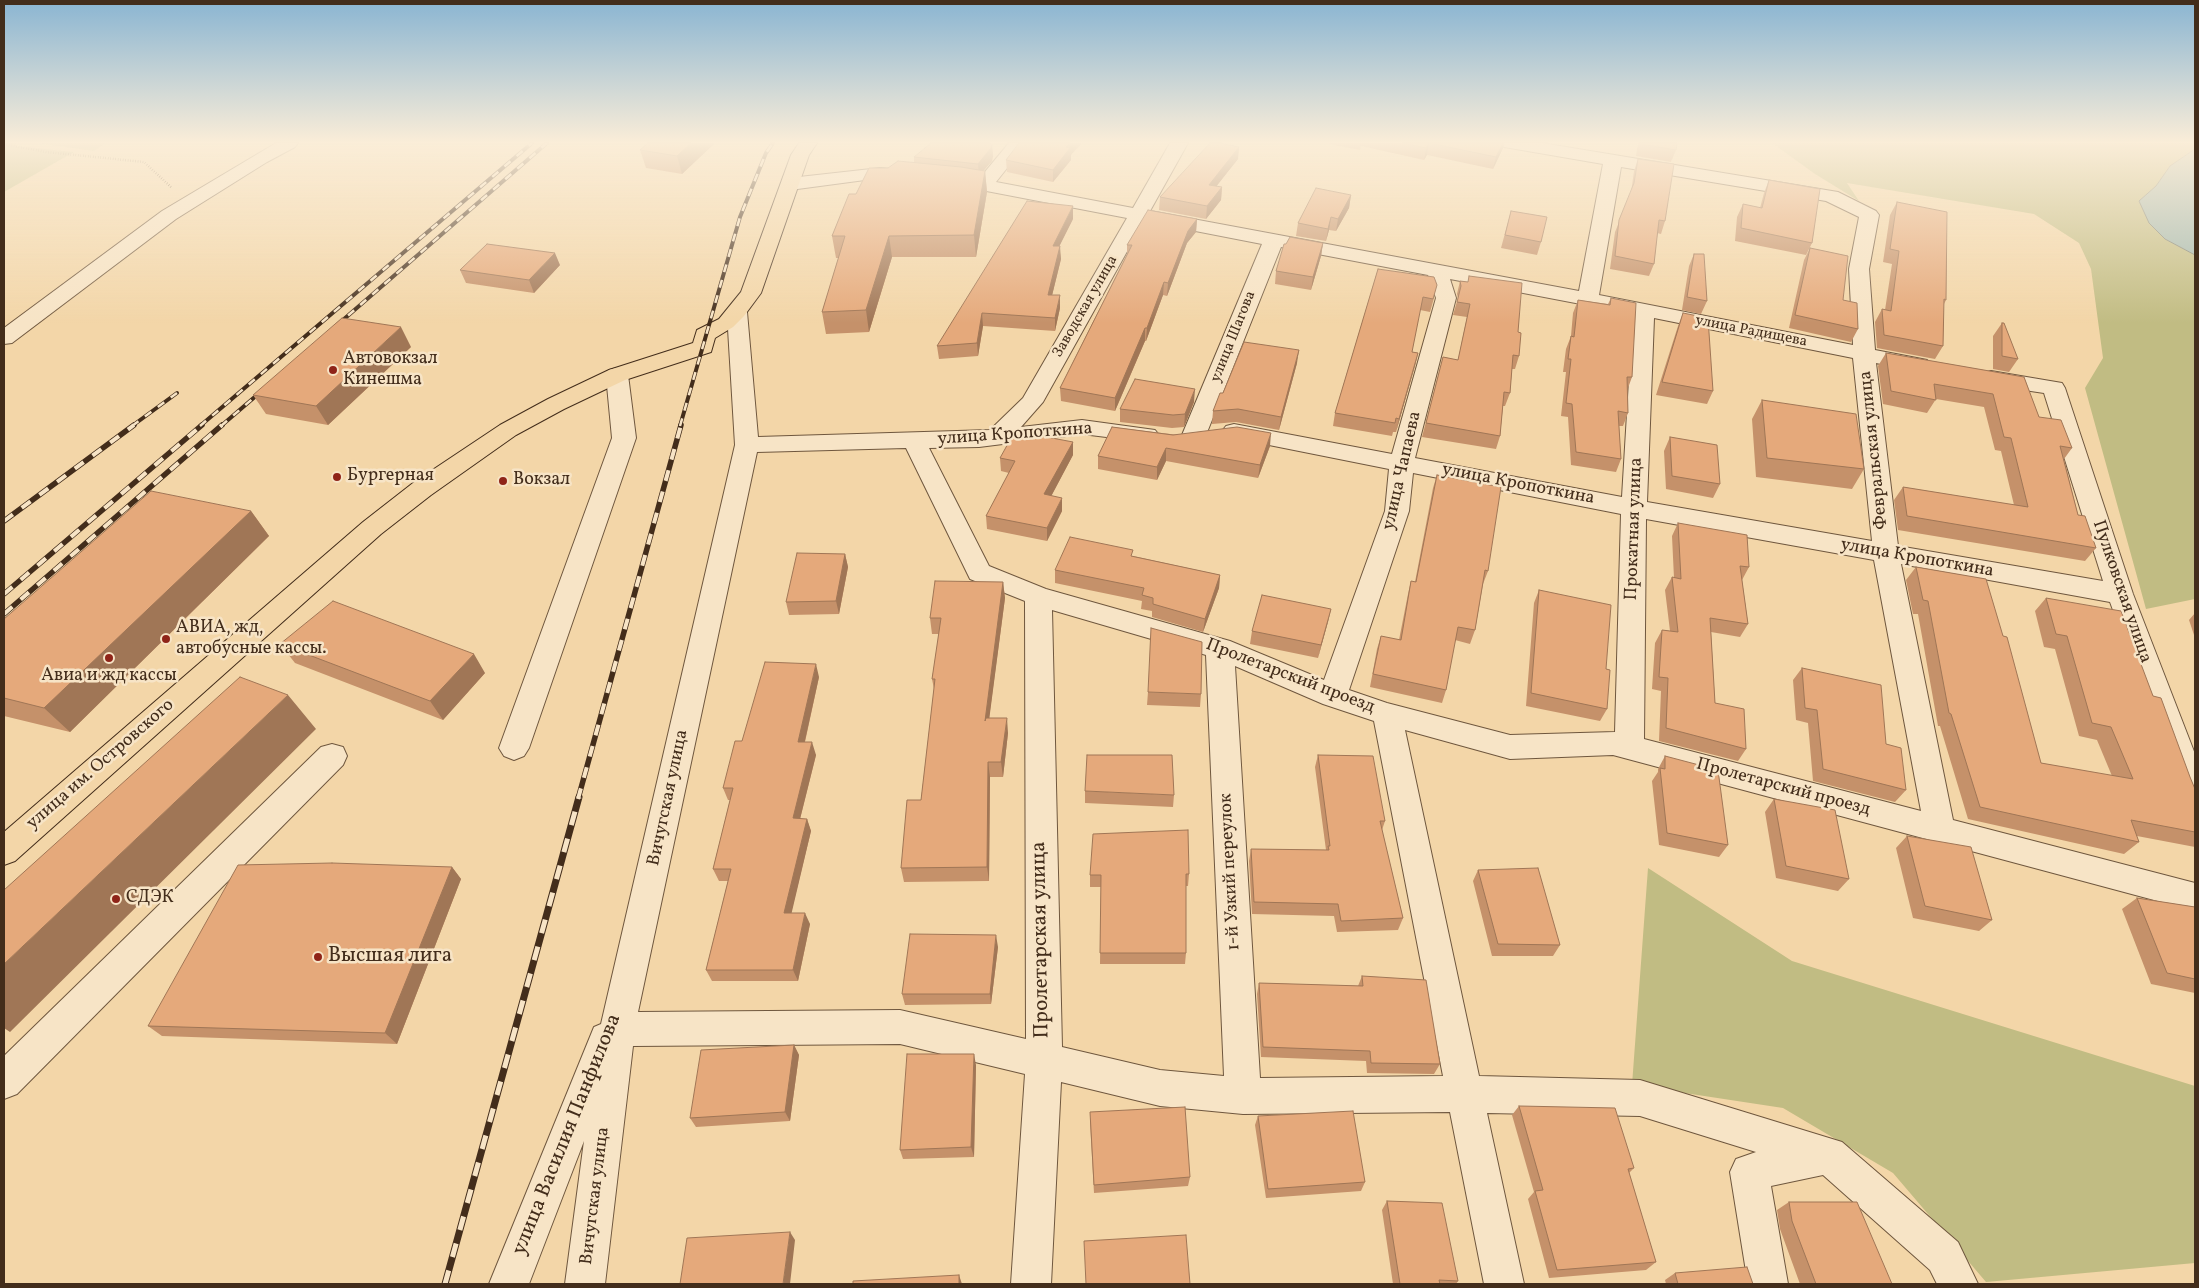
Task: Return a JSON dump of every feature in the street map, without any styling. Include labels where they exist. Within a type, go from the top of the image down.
[{"type":"main road","points":[[617,376],[703,347],[705,335],[726,322],[737,312],[751,293],[783,203]]},
{"type":"main road","name":"улица им. Островского","points":[[4,851],[372,528],[475,451],[508,430],[556,404],[617,376]]},
{"type":"street","points":[[4,338],[188,203]]},
{"type":"street","points":[[1085,203],[1147,215]]},
{"type":"street","name":"Заводская улица","points":[[997,437],[1032,402],[1147,215],[1152,203]]},
{"type":"street","points":[[1588,299],[1605,203]]},
{"type":"street","name":"Февральская улица","points":[[1845,203],[1869,215],[1859,269],[1864,355],[1886,554],[1940,830]]},
{"type":"street","name":"улица Радищева","points":[[1147,215],[1588,299],[1940,369]]},
{"type":"street","name":"улица Шагова","points":[[1194,435],[1274,239]]},
{"type":"street","name":"улица Чапаева","points":[[1333,696],[1397,511],[1402,462],[1446,298],[1437,271]]},
{"type":"street","name":"Прокатная улица","points":[[1629,747],[1634,508],[1644,311]]},
{"type":"street","name":"Вичугская улица","points":[[585,1284],[618,1029],[747,445],[737,312]]},
{"type":"street","name":"Пулковская улица","points":[[1968,374],[2054,388],[2120,594],[2195,793]]},
{"type":"street","points":[[514,748],[624,438],[617,376]]},
{"type":"street","name":"улица Кропоткина","points":[[747,445],[997,437],[1082,427],[1172,438],[1236,431],[1634,508],[2120,594]]},
{"type":"street","name":"Пролетарский проезд","points":[[914,441],[978,572],[1038,596],[1220,648],[1333,696],[1387,714],[1510,747],[1613,743],[2195,897]]},
{"type":"street","name":"Пролетарская улица","points":[[1031,1284],[1044,1061],[1038,596]]},
{"type":"street","name":"1-й Узкий переулок","points":[[1220,648],[1243,1096]]},
{"type":"street","points":[[1387,714],[1504,1284]]},
{"type":"street","points":[[4,1081],[332,756]]},
{"type":"street","name":"улица Василия Панфилова","points":[[509,1284],[628,986]]},
{"type":"street","points":[[618,1029],[900,1027],[1160,1088],[1243,1096],[1464,1094],[1640,1098],[1829,1155],[1951,1270]]},
{"type":"street","points":[[1768,1284],[1749,1172],[1829,1155]]},
{"type":"shaded area","points":[[1968,203],[2140,203],[2165,239],[2195,255],[2195,599],[2146,609],[2085,388],[2103,358],[2091,269],[2079,243],[2034,214]]},
{"type":"shaded area","points":[[1648,868],[1792,961],[2195,1086],[2195,1263],[1986,1282],[1893,1173],[1783,1108],[1632,1085]]},
{"type":"water","points":[[2140,203],[2195,203],[2195,255],[2165,239],[2149,223]]},
{"type":"building","points":[[845,203],[979,203],[974,235],[889,236],[866,310],[822,312],[845,236],[832,236]]},
{"type":"building","points":[[1026,203],[1073,206],[1053,246],[1060,246],[1048,295],[1060,295],[1055,318],[982,313],[977,343],[937,346]]},
{"type":"building","points":[[1192,203],[1209,203],[1207,206]]},
{"type":"building","points":[[1308,203],[1347,203],[1338,219],[1331,217],[1328,229],[1298,223]]},
{"type":"building","points":[[1626,203],[1668,203],[1665,221],[1659,220],[1654,264],[1615,256],[1619,220]]},
{"type":"building","points":[[1763,203],[1818,203],[1812,243],[1741,228],[1743,204],[1762,208]]},
{"type":"building","points":[[1897,203],[1947,212],[1946,300],[1944,299],[1943,346],[1884,335],[1882,309],[1891,311],[1899,251],[1890,249]]},
{"type":"building","points":[[1148,210],[1197,219],[1188,231],[1168,283],[1164,282],[1147,328],[1145,328],[1115,398],[1060,388],[1132,245],[1127,245]]},
{"type":"building","points":[[1511,211],[1547,217],[1541,242],[1505,235]]},
{"type":"building","points":[[1290,237],[1323,243],[1313,277],[1276,271],[1284,244],[1286,244]]},
{"type":"building","points":[[487,244],[555,253],[529,280],[460,270]]},
{"type":"building","points":[[1810,248],[1848,256],[1843,300],[1857,303],[1858,329],[1795,315]]},
{"type":"building","points":[[1694,254],[1704,254],[1707,301],[1687,297]]},
{"type":"building","points":[[1378,269],[1434,277],[1437,285],[1433,299],[1423,297],[1412,352],[1418,353],[1399,419],[1396,418],[1395,423],[1335,413]]},
{"type":"building","points":[[1469,276],[1522,283],[1518,332],[1521,333],[1519,356],[1513,355],[1510,393],[1504,392],[1500,436],[1426,423],[1443,357],[1458,360],[1470,304],[1457,302],[1461,286],[1460,281],[1468,282]]},
{"type":"building","points":[[1611,298],[1636,303],[1632,377],[1627,377],[1628,413],[1618,411],[1621,459],[1576,452],[1572,404],[1566,403],[1571,359],[1568,359],[1571,336],[1574,337],[1578,300],[1610,305]]},
{"type":"building","points":[[1683,313],[1708,318],[1713,391],[1662,382]]},
{"type":"building","points":[[342,318],[401,327],[316,406],[253,395]]},
{"type":"building","points":[[2002,323],[2004,323],[2018,359],[2002,356]]},
{"type":"building","points":[[1244,342],[1299,350],[1281,417],[1238,409],[1213,411],[1220,393],[1223,393]]},
{"type":"building","points":[[1886,353],[2024,377],[2039,417],[2061,420],[2072,448],[2060,446],[2078,515],[2085,516],[2096,548],[1907,516],[1903,487],[2028,507],[2011,438],[2004,437],[1993,394],[1934,384],[1936,400],[1891,391]]},
{"type":"building","points":[[1135,379],[1195,389],[1185,414],[1173,415],[1120,409]]},
{"type":"building","points":[[1762,400],[1856,414],[1864,469],[1767,458]]},
{"type":"building","points":[[1112,427],[1173,435],[1237,427],[1271,433],[1260,465],[1166,448],[1157,467],[1098,456]]},
{"type":"building","points":[[1015,431],[1073,442],[1044,494],[1062,498],[1047,528],[986,516],[1015,461],[1000,458]]},
{"type":"building","points":[[1670,437],[1717,445],[1720,484],[1672,476]]},
{"type":"building","points":[[1437,475],[1501,487],[1488,571],[1485,570],[1475,630],[1458,627],[1446,690],[1373,674],[1381,636],[1401,640],[1411,581],[1416,582]]},
{"type":"building","points":[[151,491],[251,511],[44,708],[4,698],[4,619]]},
{"type":"building","points":[[1678,523],[1747,535],[1749,567],[1740,566],[1748,624],[1710,618],[1715,703],[1744,709],[1746,749],[1666,728],[1668,678],[1659,677],[1662,630],[1678,632],[1672,577],[1681,579]]},
{"type":"building","points":[[1070,537],[1133,550],[1131,556],[1220,575],[1205,619],[1153,604],[1153,598],[1142,595],[1144,588],[1055,570]]},
{"type":"building","points":[[797,553],[845,554],[836,601],[786,602]]},
{"type":"building","points":[[1916,567],[1986,579],[2003,636],[2007,637],[2041,763],[2133,779],[2111,727],[2092,723],[2067,636],[2056,634],[2046,598],[2121,611],[2153,696],[2161,698],[2195,789],[2195,832],[2131,820],[2139,842],[1980,807],[1951,714],[1949,713],[1928,601],[1923,600]]},
{"type":"building","points":[[935,581],[1003,582],[985,721],[986,718],[1007,718],[1001,762],[988,762],[987,867],[901,868],[907,800],[921,800],[935,679],[932,679],[941,618],[930,618]]},
{"type":"building","points":[[1539,590],[1611,605],[1606,669],[1610,670],[1607,709],[1531,693]]},
{"type":"building","points":[[1262,595],[1331,609],[1321,645],[1252,631]]},
{"type":"building","points":[[333,601],[474,654],[430,701],[280,644]]},
{"type":"building","points":[[1151,628],[1202,642],[1201,694],[1148,692]]},
{"type":"building","points":[[765,662],[816,664],[798,742],[812,742],[793,818],[807,819],[784,913],[805,913],[793,970],[706,970],[731,869],[713,869],[733,788],[723,788],[735,741],[742,741]]},
{"type":"building","points":[[1802,668],[1881,685],[1886,744],[1901,748],[1906,790],[1823,769],[1817,710],[1805,708]]},
{"type":"building","points":[[240,677],[288,695],[4,964],[4,890]]},
{"type":"building","points":[[1087,755],[1172,755],[1174,795],[1085,791]]},
{"type":"building","points":[[1318,755],[1373,756],[1385,821],[1380,821],[1403,918],[1341,921],[1338,904],[1254,902],[1251,849],[1329,850]]},
{"type":"building","points":[[1665,756],[1718,770],[1728,845],[1667,833],[1660,768],[1665,769]]},
{"type":"building","points":[[1774,799],[1835,810],[1849,879],[1786,866]]},
{"type":"building","points":[[1188,830],[1189,874],[1186,874],[1186,953],[1100,953],[1101,875],[1090,875],[1093,834]]},
{"type":"building","points":[[1907,836],[1971,847],[1992,920],[1925,906]]},
{"type":"building","name":"Высшая лига","points":[[332,863],[452,867],[385,1033],[148,1026],[238,865]]},
{"type":"building","points":[[1538,868],[1560,945],[1498,944],[1478,870]]},
{"type":"building","points":[[2137,898],[2195,907],[2195,979],[2167,973]]},
{"type":"building","points":[[910,934],[996,935],[990,994],[902,994]]},
{"type":"building","points":[[1362,976],[1426,980],[1440,1064],[1371,1063],[1370,1051],[1263,1047],[1259,983],[1363,986]]},
{"type":"building","points":[[794,1045],[785,1112],[690,1118],[701,1050]]},
{"type":"building","points":[[907,1054],[974,1054],[971,1147],[900,1150]]},
{"type":"building","points":[[1519,1106],[1615,1108],[1634,1168],[1628,1169],[1656,1262],[1557,1270],[1535,1191],[1543,1190]]},
{"type":"building","points":[[1185,1107],[1190,1177],[1094,1185],[1090,1112]]},
{"type":"building","points":[[1353,1111],[1365,1182],[1268,1189],[1258,1116]]},
{"type":"building","points":[[1387,1201],[1442,1203],[1458,1281],[1439,1280],[1440,1284],[1400,1284]]},
{"type":"building","points":[[1789,1202],[1857,1202],[1892,1284],[1816,1284],[1792,1221]]},
{"type":"building","points":[[790,1232],[783,1284],[680,1284],[687,1238]]},
{"type":"building","points":[[1186,1235],[1190,1284],[1086,1284],[1084,1241]]},
{"type":"building","points":[[1747,1267],[1753,1284],[1678,1284],[1675,1273]]},
{"type":"building","points":[[959,1275],[959,1284],[853,1284],[853,1281]]},
{"type":"railway","points":[[200,426],[461,203]]},
{"type":"railway","points":[[336,326],[478,203]]},
{"type":"railway","points":[[680,426],[746,203]]},
{"type":"railway","points":[[221,426],[264,389]]},
{"type":"railway","points":[[132,426],[177,393]]},
{"type":"railway","points":[[4,521],[134,425]]},
{"type":"railway","points":[[4,594],[202,425]]},
{"type":"railway","points":[[4,614],[222,425]]},
{"type":"railway","points":[[578,799],[681,425]]},
{"type":"railway","points":[[445,1284],[579,797]]},
{"type":"place","name":"Автовокзал Кинешма","points":[[333,370]]},
{"type":"place","name":"Бургерная","points":[[337,477]]},
{"type":"place","name":"Вокзал","points":[[503,481]]},
{"type":"place","name":"АВИА, жд, автобусные кассы.","points":[[166,639]]},
{"type":"place","name":"Авиа и жд кассы","points":[[109,658]]},
{"type":"place","name":"СДЭК","points":[[116,899]]},
{"type":"place","name":"Высшая лига","points":[[318,957]]}]
